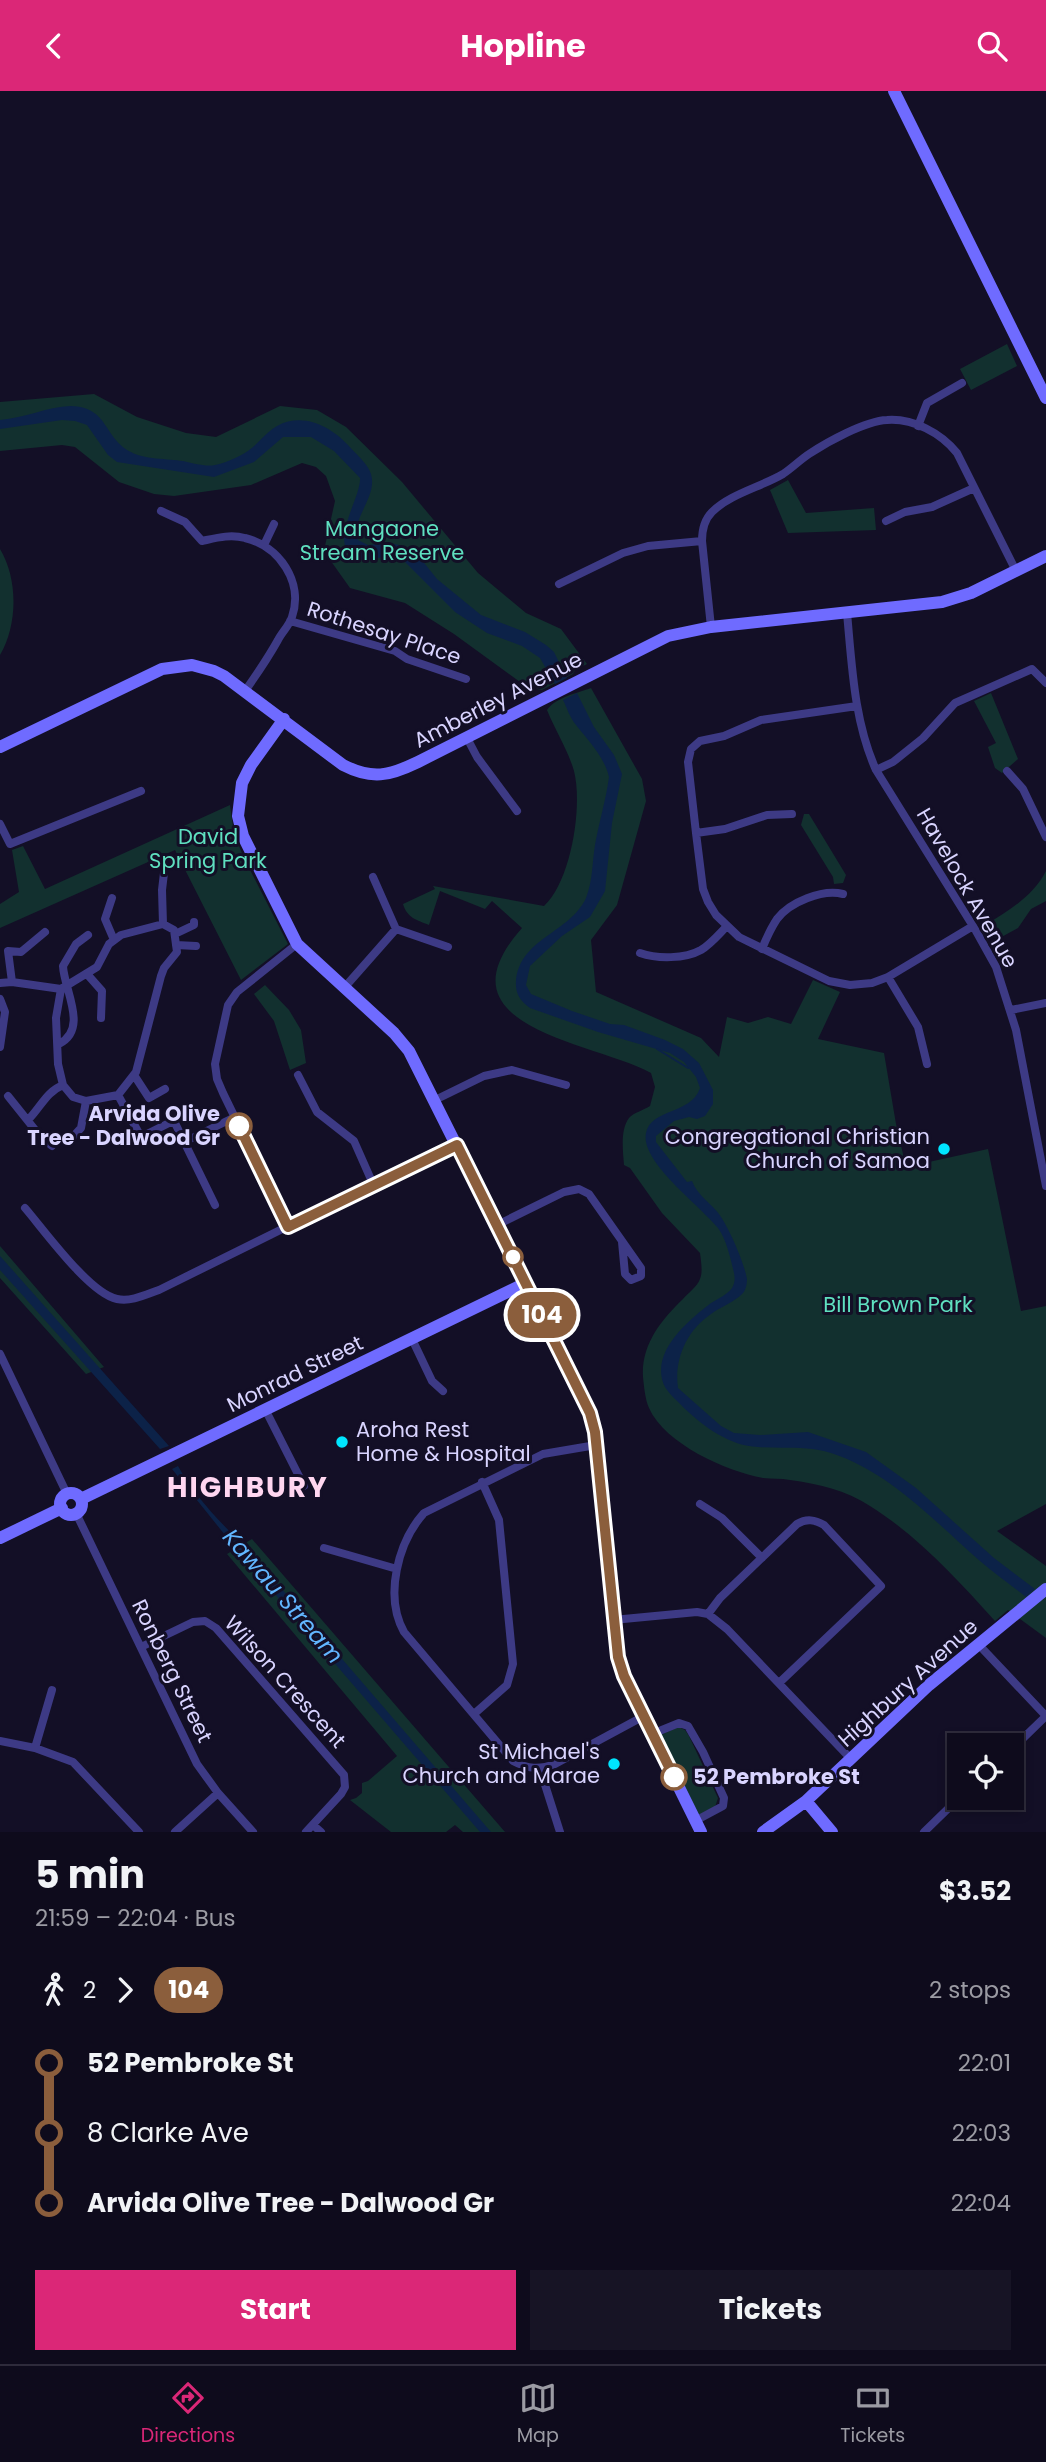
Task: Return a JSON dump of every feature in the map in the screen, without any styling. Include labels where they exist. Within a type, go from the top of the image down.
[{"type":"street","points":[[894,91],[1046,398]]},
{"type":"street","points":[[918,426],[927,403],[962,383]]},
{"type":"street","points":[[711,627],[702,541],[704,525],[713,510],[782,475],[813,452],[861,427],[880,421],[900,420],[943,438],[950,444],[1016,571]]},
{"type":"street","points":[[886,521],[905,512],[932,506],[974,488]]},
{"type":"street","points":[[161,511],[185,522],[201,541],[237,536],[264,545],[279,558],[288,571],[295,597],[290,621],[273,652],[245,691]]},
{"type":"street","points":[[264,545],[274,524]]},
{"type":"street","points":[[559,584],[623,553],[648,546],[702,541]]},
{"type":"street","name":"Amberley Avenue","points":[[0,747],[162,669],[192,665],[214,670],[343,765],[364,774],[378,776],[404,769],[668,636],[711,627],[953,600],[1046,556]]},
{"type":"street","name":"Havelock Avenue","points":[[847,613],[856,706],[866,748],[876,770],[996,967],[1011,1010],[1046,1186]]},
{"type":"street","name":"Rothesay Place","points":[[290,621],[395,651],[407,659],[466,679]]},
{"type":"street","points":[[876,770],[892,762],[923,738],[955,702],[1032,669],[1046,683]]},
{"type":"street","points":[[856,706],[761,720],[724,736],[700,741],[691,749],[688,762],[703,888],[716,915],[739,937],[762,949],[840,984],[860,985],[888,977],[973,926]]},
{"type":"street","points":[[284,719],[246,775],[239,795],[238,816],[247,846],[297,944],[410,1051],[590,1413],[596,1445],[618,1657],[624,1676],[652,1734],[698,1827],[723,1806],[724,1798],[703,1752],[688,1725],[679,1723],[652,1734]]},
{"type":"street","points":[[467,738],[477,757],[517,811]]},
{"type":"street","points":[[1006,771],[1023,789],[1046,837]]},
{"type":"street","points":[[0,824],[10,844],[141,790]]},
{"type":"street","points":[[696,833],[725,829],[766,815],[792,814]]},
{"type":"street","points":[[163,924],[164,873]]},
{"type":"street","points":[[373,877],[396,929],[448,947]]},
{"type":"street","points":[[762,949],[783,912],[817,895],[842,894]]},
{"type":"street","points":[[112,898],[104,919],[114,940]]},
{"type":"street","points":[[175,934],[194,925],[194,922]]},
{"type":"street","points":[[0,983],[65,987],[97,967],[109,944],[121,935],[163,924],[174,930],[177,953],[164,968],[161,976],[134,1075],[118,1095],[86,1101],[73,1097],[63,1085],[58,1064],[57,1018],[65,987]]},
{"type":"street","points":[[640,953],[654,958],[692,954],[709,944],[727,926]]},
{"type":"street","points":[[344,988],[396,929]]},
{"type":"street","points":[[12,982],[8,951],[21,952],[45,932]]},
{"type":"street","points":[[59,1044],[68,1038],[73,1026],[65,987],[64,966],[76,944],[88,935]]},
{"type":"street","points":[[288,1227],[220,1085],[215,1064],[228,1005],[237,992],[297,944]]},
{"type":"street","points":[[176,945],[196,946]]},
{"type":"street","points":[[87,974],[103,991],[101,1018]]},
{"type":"street","points":[[888,977],[918,1027],[927,1064]]},
{"type":"street","points":[[0,999],[5,1012],[0,1047]]},
{"type":"street","points":[[1011,1010],[1046,1003]]},
{"type":"street","points":[[435,1100],[484,1076],[512,1070],[566,1084]]},
{"type":"street","points":[[134,1075],[149,1098],[165,1089]]},
{"type":"street","points":[[298,1075],[317,1112],[354,1140],[373,1184]]},
{"type":"street","points":[[27,1120],[40,1107],[47,1094],[63,1085]]},
{"type":"street","points":[[118,1095],[141,1137],[169,1123],[175,1123],[215,1205]]},
{"type":"street","points":[[8,1096],[46,1143],[52,1146]]},
{"type":"street","points":[[70,1140],[80,1128],[86,1101]]},
{"type":"street","points":[[184,1142],[235,1117]]},
{"type":"street","points":[[24,1208],[94,1287],[116,1299],[128,1300],[159,1290],[457,1145]]},
{"type":"street","points":[[497,1225],[564,1192],[579,1189],[589,1194],[622,1242]]},
{"type":"street","name":"Monrad Street","points":[[81,1499],[526,1283]]},
{"type":"street","points":[[412,1339],[432,1381],[443,1391]]},
{"type":"street","points":[[0,1354],[67,1494]]},
{"type":"street","points":[[265,1409],[304,1486]]},
{"type":"street","points":[[596,1445],[551,1451],[482,1482],[424,1513],[414,1524],[397,1569],[394,1606],[397,1620],[404,1632],[513,1761],[529,1768],[540,1769],[555,1764],[644,1716]]},
{"type":"street","points":[[474,1714],[507,1685],[513,1664],[499,1520],[482,1482]]},
{"type":"street","points":[[67,1494],[76,1494],[81,1499],[82,1505],[76,1513],[66,1513],[62,1508],[61,1501],[67,1494]]},
{"type":"street","points":[[700,1504],[722,1518],[762,1558]]},
{"type":"street","points":[[0,1538],[62,1508]]},
{"type":"street","name":"Ronberg Street","points":[[76,1513],[197,1764],[218,1793],[253,1832]]},
{"type":"street","points":[[708,1614],[720,1598],[797,1524],[813,1520],[824,1525],[881,1586],[779,1683]]},
{"type":"street","points":[[324,1548],[397,1569]]},
{"type":"street","name":"Highbury Avenue","points":[[763,1832],[806,1801],[929,1685],[1046,1589]]},
{"type":"street","points":[[613,1620],[689,1613],[708,1614],[727,1629],[851,1759]]},
{"type":"street","name":"Wilson Crescent","points":[[141,1647],[193,1622],[205,1621],[216,1628],[344,1775],[343,1790],[306,1832]]},
{"type":"street","points":[[978,1644],[1046,1716],[1024,1737]]},
{"type":"street","points":[[35,1748],[52,1690]]},
{"type":"street","points":[[0,1741],[35,1748],[73,1762],[139,1832]]},
{"type":"street","points":[[540,1769],[559,1832]]},
{"type":"street","points":[[175,1832],[218,1793]]},
{"type":"street","points":[[806,1801],[832,1832]]},
{"type":"street","points":[[924,1832],[947,1810]]},
{"type":"street","points":[[313,1825],[321,1832]]},
{"type":"green space","points":[[1007,344],[1017,366],[971,390],[960,369]]},
{"type":"green space","name":"Mangaone Stream Reserve","points":[[94,394],[137,417],[186,433],[216,437],[280,406],[317,410],[346,427],[402,482],[478,573],[526,613],[561,629],[587,664],[542,690],[537,689],[532,682],[527,687],[454,634],[405,603],[350,588],[328,557],[325,546],[335,501],[326,476],[316,467],[302,463],[251,485],[174,496],[154,494],[119,482],[75,447],[62,445],[0,451],[0,402]]},
{"type":"green space","points":[[788,480],[806,513],[874,508],[876,530],[788,533],[770,490]]},
{"type":"green space","points":[[0,549],[10,574],[14,602],[10,630],[0,655]]},
{"type":"green space","name":"Bill Brown Park","points":[[591,688],[642,779],[646,801],[617,905],[591,940],[596,992],[701,1038],[719,1057],[727,1017],[748,1023],[768,1017],[791,1024],[813,980],[840,992],[818,1039],[884,1053],[906,1167],[988,1149],[1021,1311],[1046,1306],[1046,1504],[997,1531],[1046,1566],[1046,1638],[1008,1610],[995,1621],[921,1544],[861,1500],[821,1486],[787,1479],[763,1478],[732,1469],[682,1444],[657,1421],[649,1408],[645,1393],[645,1354],[660,1324],[699,1282],[702,1270],[700,1253],[662,1213],[630,1168],[624,1165],[624,1128],[631,1116],[650,1106],[655,1087],[651,1073],[531,1026],[508,1009],[496,988],[500,962],[522,928],[492,901],[485,909],[440,891],[429,925],[413,918],[405,909],[403,904],[435,889],[433,886],[544,906],[553,894],[568,862],[577,803],[574,771],[547,710],[561,699]]},
{"type":"green space","points":[[991,693],[1018,759],[1002,773],[995,768],[988,747],[996,743],[974,701]]},
{"type":"green space","name":"David Spring Park","points":[[230,805],[234,834],[244,858],[288,944],[241,980],[175,850],[0,928],[0,904],[19,892],[12,850],[23,846],[45,889]]},
{"type":"green space","points":[[804,814],[809,814],[846,875],[843,883],[834,884],[833,877],[801,825]]},
{"type":"green space","points":[[1046,871],[1046,901],[1031,909],[1018,928],[996,940],[987,924],[1028,895]]},
{"type":"green space","points":[[265,985],[289,1010],[301,1030],[306,1063],[290,1070],[274,1021],[254,994]]},
{"type":"green space","points":[[0,1246],[104,1367],[86,1374],[0,1278]]},
{"type":"green space","points":[[252,1539],[505,1832],[463,1832],[455,1825],[446,1832],[391,1832],[350,1800],[362,1793],[362,1783],[397,1756],[227,1554]]},
{"type":"green space","points":[[679,1727],[689,1736],[718,1798],[715,1807],[696,1816],[658,1736]]},
{"type":"water","points":[[71,406],[83,408],[99,417],[122,446],[136,454],[207,465],[219,464],[240,456],[274,428],[287,422],[306,421],[324,427],[348,445],[365,463],[371,474],[371,491],[358,524],[358,540],[368,545],[390,543],[403,546],[417,554],[437,579],[481,615],[525,632],[546,645],[554,652],[567,678],[555,684],[540,658],[522,646],[487,633],[455,612],[400,557],[361,559],[348,552],[345,533],[360,478],[334,451],[311,437],[283,437],[254,462],[214,477],[117,462],[108,455],[87,425],[75,421],[62,420],[0,429],[0,420]]},
{"type":"water","points":[[577,693],[594,727],[614,755],[622,774],[612,823],[605,891],[590,917],[562,936],[530,966],[526,985],[531,994],[572,1011],[610,1024],[624,1025],[683,1049],[699,1063],[713,1090],[713,1104],[705,1116],[674,1121],[656,1136],[656,1142],[687,1182],[692,1181],[697,1191],[719,1214],[739,1255],[747,1282],[740,1296],[702,1321],[689,1338],[680,1357],[678,1388],[721,1426],[734,1433],[760,1435],[808,1432],[866,1452],[916,1488],[994,1558],[1035,1589],[1026,1597],[980,1561],[910,1499],[873,1472],[852,1461],[822,1451],[767,1448],[737,1443],[692,1415],[671,1395],[663,1383],[661,1368],[669,1346],[684,1326],[730,1290],[734,1281],[730,1256],[721,1232],[673,1183],[652,1157],[647,1145],[646,1133],[655,1119],[695,1097],[700,1088],[696,1077],[684,1062],[670,1053],[530,1008],[521,1000],[516,989],[520,967],[526,955],[579,910],[590,885],[609,777],[600,756],[574,722],[563,700]]},
{"type":"water","points":[[0,1256],[169,1446],[160,1449],[0,1270]]},
{"type":"water","name":"Kawau Stream","points":[[178,1466],[208,1508],[244,1545],[491,1832],[480,1832],[237,1550],[172,1469]]},
{"type":"waterway","points":[[657,1049],[688,1068]]},
{"type":"bus line","name":"104","points":[[239,1126],[288,1227],[457,1145],[590,1413],[595,1432],[618,1657],[624,1676],[674,1777]]},
{"type":"place","name":"Arvida Olive Tree - Dalwood Gr","points":[[239,1126]]},
{"type":"place","name":"Congregational Christian Church of Samoa","points":[[944,1149]]},
{"type":"place","name":"Aroha Rest Home & Hospital","points":[[342,1442]]},
{"type":"place","name":"St Michael's Church and Marae","points":[[614,1764]]},
{"type":"place","name":"52 Pembroke St","points":[[674,1777]]},
{"type":"district","name":"HIGHBURY","points":[[248,1487]]}]
